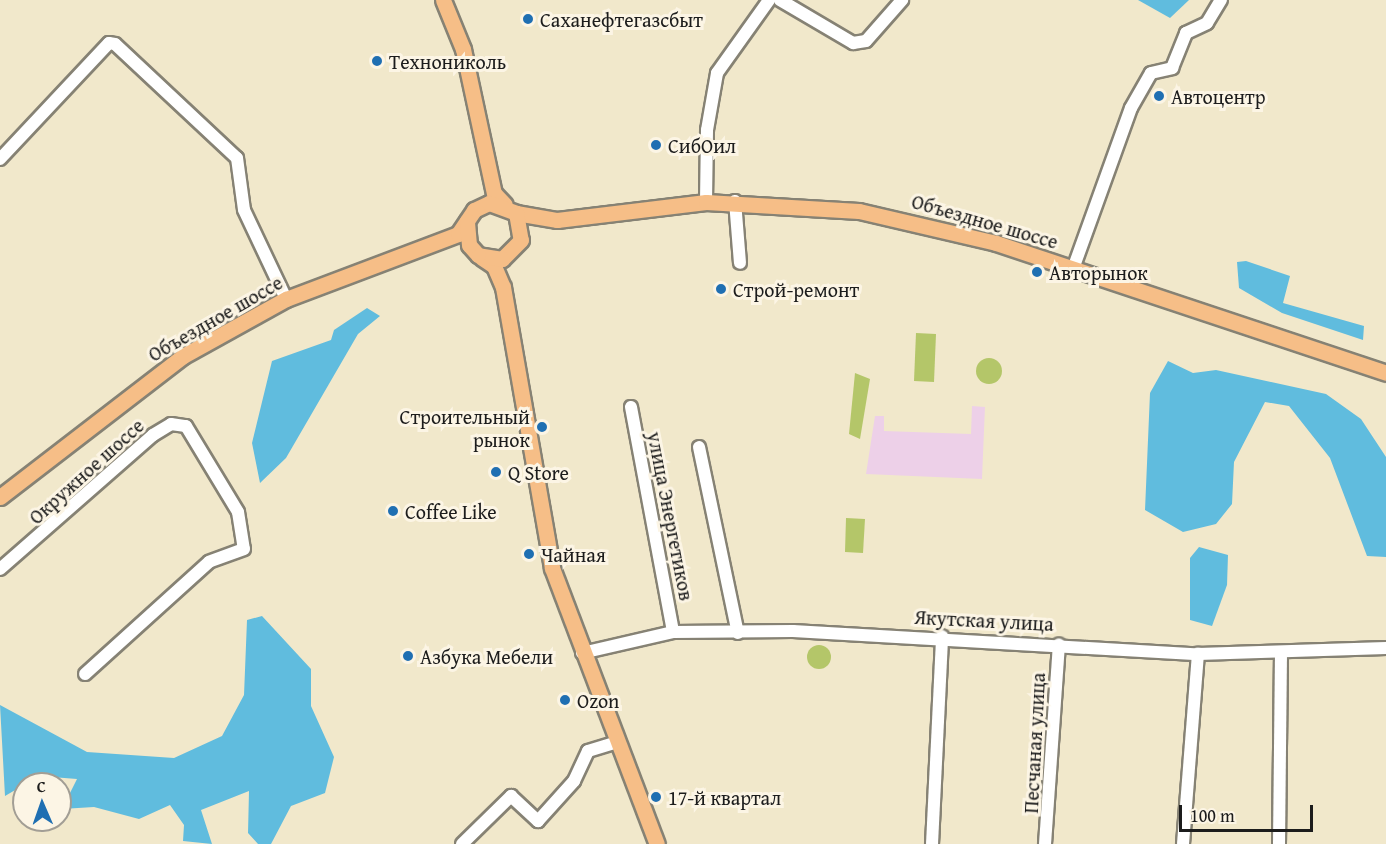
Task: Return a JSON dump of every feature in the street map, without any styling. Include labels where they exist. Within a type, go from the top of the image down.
[{"type":"main road","points":[[442,0],[463,49],[494,193],[511,209],[519,244],[505,264],[503,287]]},
{"type":"main road","points":[[486,159],[484,194],[470,216],[469,245],[478,255],[502,259],[519,244]]},
{"type":"main road","name":"Объездное шоссе","points":[[511,209],[557,220],[706,202],[735,201],[859,211],[937,226],[1386,373]]},
{"type":"main road","points":[[470,216],[489,203],[511,209]]},
{"type":"main road","name":"Объездное шоссе","points":[[0,497],[183,356],[286,299],[458,234],[470,216]]},
{"type":"main road","name":"Объездное шоссе","points":[[519,244],[557,220]]},
{"type":"main road","points":[[438,241],[458,244],[494,266],[503,287],[541,516],[552,568],[582,653],[657,844]]},
{"type":"street","points":[[706,202],[707,130],[717,73],[770,0]]},
{"type":"street","points":[[780,0],[853,43],[866,41],[902,0]]},
{"type":"street","points":[[1073,269],[1131,108],[1151,73],[1173,68],[1192,27],[1207,23],[1221,0]]},
{"type":"street","points":[[0,159],[109,44],[116,44],[237,158],[244,210],[286,299]]},
{"type":"street","points":[[735,201],[740,263]]},
{"type":"street","name":"улица Энергетиков","points":[[631,407],[673,632]]},
{"type":"street","name":"Окружное шоссе","points":[[0,569],[153,435],[171,424],[186,426],[238,512],[244,549],[209,562],[85,674]]},
{"type":"street","name":"улица Энергетиков","points":[[699,447],[738,633]]},
{"type":"street","name":"Якутская улица","points":[[582,653],[673,632],[942,636],[1198,654],[1281,654],[1386,648]]},
{"type":"street","points":[[932,844],[942,636]]},
{"type":"street","name":"Песчаная улица","points":[[1045,844],[1059,644]]},
{"type":"street","points":[[1183,844],[1198,654]]},
{"type":"street","points":[[1279,844],[1281,654]]},
{"type":"street","points":[[462,844],[511,796],[538,821],[574,781],[588,751],[617,742]]},
{"type":"shaded area","points":[[972,406],[985,407],[982,479],[866,474],[875,416],[884,416],[884,431],[971,434]]},
{"type":"green space","points":[[916,333],[936,334],[934,382],[914,381]]},
{"type":"green space","points":[[989,358],[998,362],[1002,371],[998,380],[989,384],[980,380],[976,371],[980,362]]},
{"type":"green space","points":[[855,373],[870,379],[860,439],[849,434]]},
{"type":"green space","points":[[846,518],[865,519],[863,553],[845,552]]},
{"type":"green space","points":[[819,645],[828,648],[831,657],[828,666],[819,669],[810,666],[807,657],[810,648]]},
{"type":"water","points":[[1138,0],[1189,0],[1170,18]]},
{"type":"water","points":[[1246,261],[1290,276],[1283,303],[1364,326],[1363,340],[1282,313],[1239,288],[1237,262]]},
{"type":"water","points":[[367,308],[380,316],[358,334],[286,458],[260,483],[252,443],[272,361],[331,340],[334,330]]},
{"type":"water","points":[[1168,361],[1193,373],[1216,370],[1326,394],[1361,419],[1386,457],[1386,557],[1367,556],[1330,458],[1289,406],[1265,402],[1234,462],[1232,504],[1216,524],[1183,532],[1145,510],[1150,393]]},
{"type":"water","points":[[1199,547],[1228,555],[1227,585],[1212,626],[1190,620],[1190,558]]},
{"type":"water","points":[[262,616],[311,669],[311,706],[334,757],[325,793],[291,806],[271,844],[258,844],[248,833],[249,791],[201,810],[212,844],[183,841],[184,825],[170,805],[139,819],[94,807],[72,808],[72,789],[77,779],[72,779],[72,772],[12,772],[12,792],[5,796],[0,705],[87,752],[174,758],[222,736],[244,695],[247,620]]},
{"type":"place","name":"Саханефтегазсбыт","points":[[528,19]]},
{"type":"place","name":"Технониколь","points":[[377,61]]},
{"type":"place","name":"Автоцентр","points":[[1159,96]]},
{"type":"place","name":"СибОил","points":[[656,145]]},
{"type":"place","name":"Авторынок","points":[[1037,272]]},
{"type":"place","name":"Строй-ремонт","points":[[721,289]]},
{"type":"place","name":"Строительный рынок","points":[[542,427]]},
{"type":"place","name":"Q Store","points":[[496,472]]},
{"type":"place","name":"Coffee Like","points":[[393,511]]},
{"type":"place","name":"Чайная","points":[[529,554]]},
{"type":"place","name":"Азбука Мебели","points":[[408,656]]},
{"type":"place","name":"Ozon","points":[[565,700]]},
{"type":"place","name":"17-й квартал","points":[[656,797]]}]
